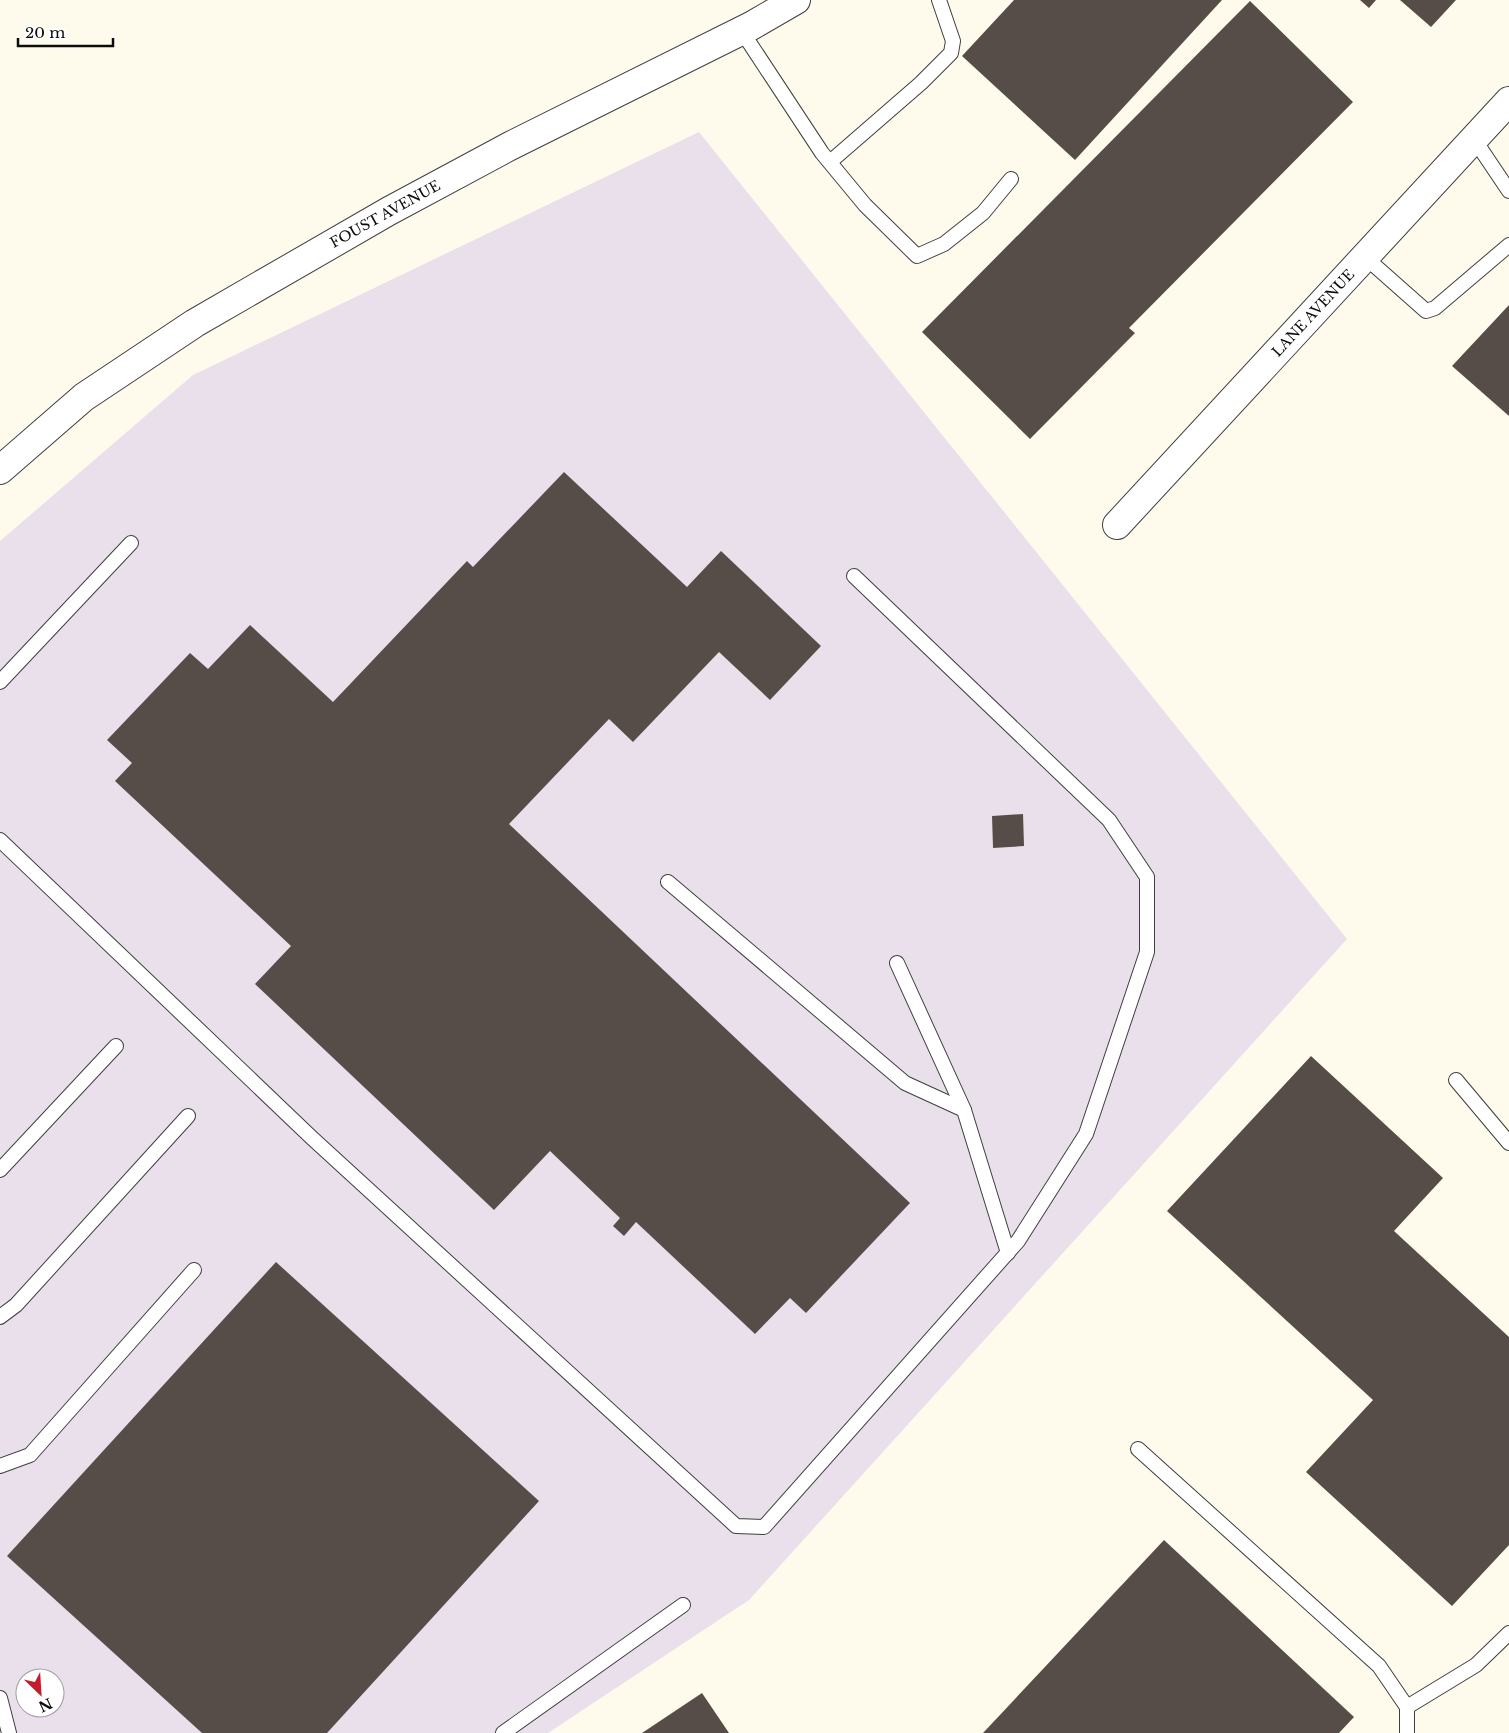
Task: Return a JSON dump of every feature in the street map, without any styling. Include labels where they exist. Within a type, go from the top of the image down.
[{"type":"street","name":"FOUST AVENUE","points":[[0,470],[84,397],[195,323],[389,211],[502,150],[741,30],[796,0]]},
{"type":"street","name":"LANE AVENUE","points":[[1117,525],[1509,101]]},
{"type":"lane","points":[[830,162],[921,83],[951,53],[953,41],[939,0]]},
{"type":"lane","points":[[741,30],[830,162],[865,205],[917,256],[944,244],[983,213],[1011,178]]},
{"type":"lane","points":[[1474,139],[1509,191]]},
{"type":"lane","points":[[1366,256],[1426,312],[1435,308],[1509,245]]},
{"type":"lane","points":[[0,682],[131,542]]},
{"type":"lane","points":[[0,840],[312,1138],[736,1526],[764,1527],[1018,1241],[1086,1134],[1146,952],[1147,877],[1110,820],[854,576]]},
{"type":"lane","points":[[668,882],[905,1083],[964,1110]]},
{"type":"lane","points":[[897,963],[964,1110],[1008,1253]]},
{"type":"lane","points":[[0,1170],[116,1046]]},
{"type":"lane","points":[[1456,1080],[1509,1143]]},
{"type":"lane","points":[[0,1317],[16,1305],[188,1116]]},
{"type":"lane","points":[[0,1466],[30,1455],[194,1270]]},
{"type":"lane","points":[[1138,1449],[1379,1666],[1407,1707],[1407,1733]]},
{"type":"lane","points":[[503,1733],[683,1606]]},
{"type":"lane","points":[[1407,1707],[1476,1665],[1509,1633]]},
{"type":"lane","points":[[0,1698],[9,1733]]},
{"type":"shaded area","points":[[699,132],[1347,939],[749,1600],[548,1733],[0,1733],[0,541],[193,375]]},
{"type":"building","points":[[1014,0],[1222,0],[1075,160],[962,56]]},
{"type":"building","points":[[1360,0],[1376,0],[1369,8]]},
{"type":"building","points":[[1400,0],[1456,0],[1431,27]]},
{"type":"building","points":[[1250,1],[1353,102],[1129,328],[1135,333],[1030,439],[922,332]]},
{"type":"building","points":[[1509,305],[1509,416],[1452,366]]},
{"type":"building","points":[[564,472],[687,587],[721,551],[821,646],[770,700],[719,652],[633,742],[609,719],[509,824],[910,1203],[806,1313],[790,1298],[755,1334],[636,1222],[624,1236],[613,1226],[620,1218],[550,1151],[494,1210],[255,984],[291,946],[115,781],[132,763],[107,740],[190,653],[208,669],[250,625],[333,702],[467,561],[473,567]]},
{"type":"building","points":[[1023,814],[1024,846],[993,848],[992,816]]},
{"type":"building","points":[[1311,1056],[1443,1178],[1394,1231],[1509,1337],[1509,1545],[1452,1606],[1306,1472],[1373,1400],[1167,1211]]},
{"type":"building","points":[[276,1262],[539,1501],[327,1733],[202,1733],[7,1556]]},
{"type":"building","points":[[1164,1540],[1354,1717],[1339,1733],[983,1733]]},
{"type":"building","points":[[702,1693],[729,1733],[642,1733]]}]
